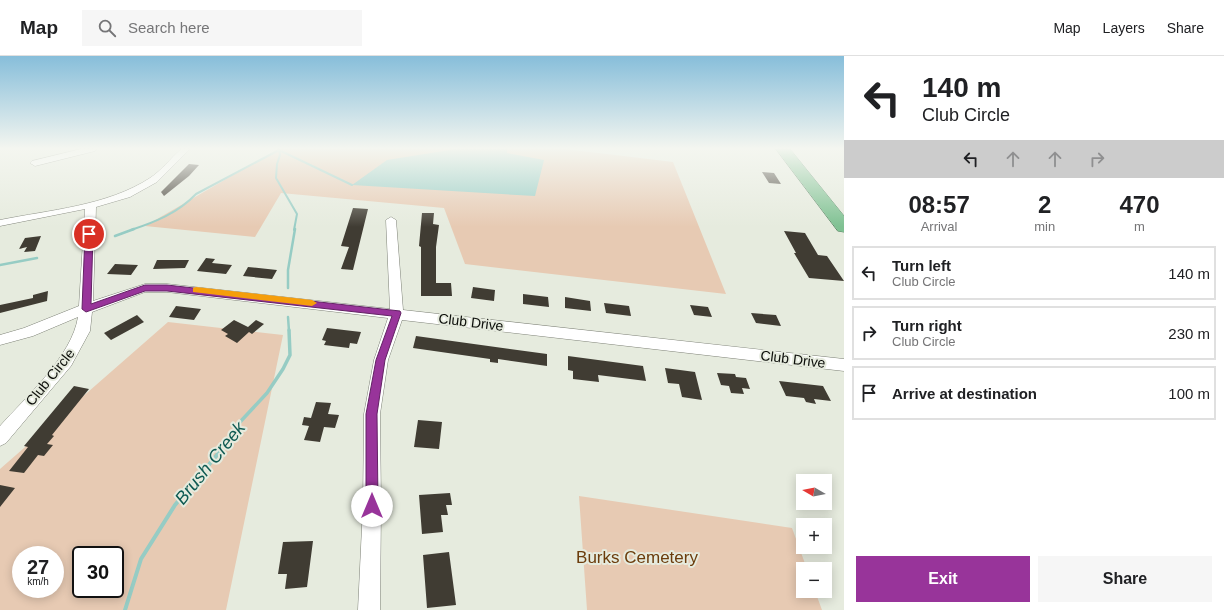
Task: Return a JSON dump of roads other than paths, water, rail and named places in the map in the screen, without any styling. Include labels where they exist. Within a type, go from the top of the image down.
[{"type":"highway","points":[[803,175],[844,227]]},
{"type":"street","points":[[0,223],[91,205],[126,195],[147,185],[158,175]]},
{"type":"street","name":"Club Circle","points":[[0,438],[66,362],[83,331],[86,309],[91,205]]},
{"type":"street","points":[[369,610],[372,506],[372,414],[380,360],[397,313],[391,220]]},
{"type":"street","points":[[0,340],[28,332],[116,297],[145,288],[167,288],[397,313]]},
{"type":"street","name":"Club Drive","points":[[397,313],[844,365]]},
{"type":"water","points":[[366,175],[540,175],[535,196],[352,185]]},
{"type":"waterway","points":[[134,229],[149,224],[174,212],[196,194],[232,175]]},
{"type":"waterway","name":"Brush Creek","points":[[276,175],[276,178],[297,214],[294,230]]},
{"type":"waterway","points":[[331,175],[352,185]]},
{"type":"waterway","points":[[115,236],[134,229]]},
{"type":"waterway","name":"Brush Creek","points":[[288,288],[288,270],[295,229]]},
{"type":"waterway","points":[[0,265],[37,258]]},
{"type":"waterway","name":"Brush Creek","points":[[288,317],[289,331]]},
{"type":"waterway","name":"Brush Creek","points":[[216,456],[240,422],[267,393],[283,369],[290,355],[289,330]]},
{"type":"waterway","name":"Brush Creek","points":[[125,610],[141,559],[175,505],[217,455]]},
{"type":"park label","name":"Burks Cemetery","points":[[637,557]]}]
